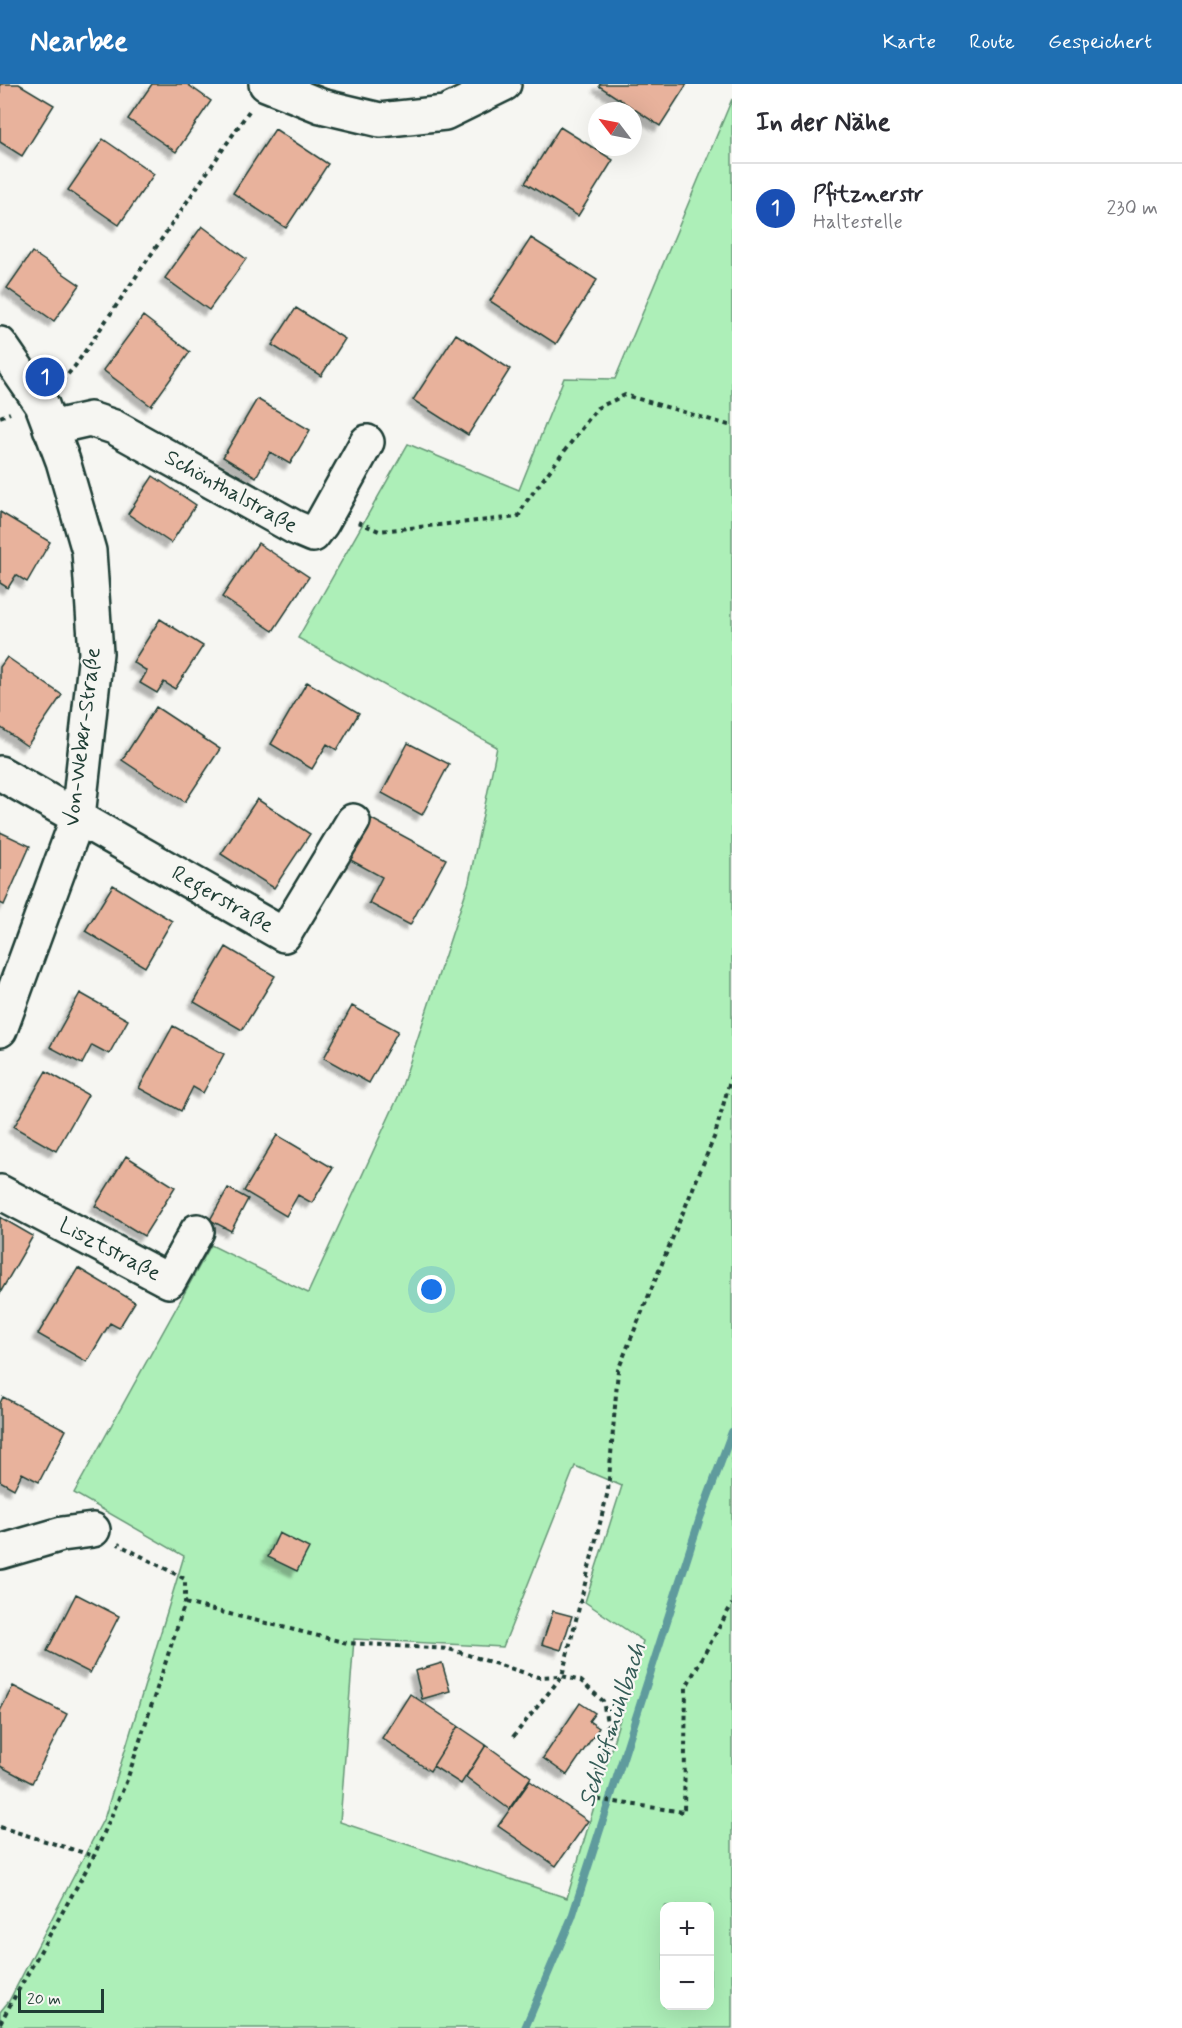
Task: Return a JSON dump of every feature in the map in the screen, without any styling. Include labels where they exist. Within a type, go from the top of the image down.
[{"type":"street","points":[[266,84],[321,106],[380,120],[445,113],[504,84]]},
{"type":"street","name":"Von-Weber-Straße","points":[[0,344],[46,416],[63,461],[89,551],[96,653],[78,817],[0,1030]]},
{"type":"street","name":"Schönthalstraße","points":[[46,416],[90,419],[114,427],[294,527],[313,535],[367,442]]},
{"type":"street","points":[[0,773],[78,817]]},
{"type":"street","name":"Regerstraße","points":[[78,817],[284,935],[353,821]]},
{"type":"street","name":"Lisztstraße","points":[[0,1192],[169,1281],[197,1231]]},
{"type":"street","points":[[0,1552],[62,1534],[93,1530]]},
{"type":"path","points":[[0,417],[8,413],[46,416],[75,366],[266,84]]},
{"type":"path","points":[[329,509],[379,531],[518,517],[526,502],[597,408],[625,394],[732,426]]},
{"type":"path","points":[[513,1737],[562,1676],[608,1491],[618,1370],[715,1135],[732,1073]]},
{"type":"path","points":[[1,2026],[94,1856],[127,1780],[185,1603],[185,1579],[93,1530]]},
{"type":"path","points":[[185,1603],[347,1643],[449,1649],[538,1677],[562,1676],[580,1681],[603,1701],[609,1733],[597,1771],[594,1799],[684,1812],[686,1687],[732,1604]]},
{"type":"path","points":[[0,1827],[94,1856]]},
{"type":"green space","points":[[732,99],[732,2028],[0,2028],[0,2012],[9,2001],[105,1816],[184,1556],[74,1493],[211,1245],[308,1293],[399,1095],[469,882],[497,747],[298,638],[408,444],[519,490],[564,378],[615,379]],"holes":[[[575,1466],[622,1486],[585,1602],[643,1641],[567,1898],[340,1822],[354,1639],[503,1647]]]},
{"type":"building","points":[[0,84],[19,84],[54,105],[22,156],[0,142]]},
{"type":"building","points":[[152,84],[187,84],[211,101],[176,152],[128,119]]},
{"type":"building","points":[[600,84],[687,84],[660,126],[642,114],[642,102],[623,102],[599,86]]},
{"type":"building","points":[[560,127],[588,144],[588,156],[607,156],[613,160],[578,216],[525,183]]},
{"type":"building","points":[[275,129],[328,164],[286,228],[233,193]]},
{"type":"building","points":[[103,139],[154,174],[119,225],[68,190]]},
{"type":"building","points":[[202,226],[246,259],[209,310],[165,278]]},
{"type":"building","points":[[531,238],[597,280],[556,344],[490,301]]},
{"type":"building","points":[[32,252],[80,285],[54,321],[7,288]]},
{"type":"building","points":[[296,308],[345,339],[321,376],[272,345]]},
{"type":"building","points":[[143,316],[190,352],[151,406],[103,370]]},
{"type":"building","points":[[456,334],[510,369],[468,435],[413,400]]},
{"type":"building","points":[[257,399],[310,430],[290,464],[270,452],[256,477],[223,457]]},
{"type":"building","points":[[153,476],[196,505],[171,543],[128,514]]},
{"type":"building","points":[[0,512],[50,542],[27,582],[16,575],[8,588],[0,583]]},
{"type":"building","points":[[258,543],[309,577],[273,631],[222,597]]},
{"type":"building","points":[[160,619],[203,646],[175,689],[164,682],[157,693],[140,683],[147,671],[133,662]]},
{"type":"building","points":[[7,657],[62,695],[27,746],[0,727],[0,667]]},
{"type":"building","points":[[307,682],[359,713],[337,750],[327,744],[312,769],[271,744]]},
{"type":"building","points":[[156,707],[220,749],[185,802],[122,760]]},
{"type":"building","points":[[408,743],[449,764],[422,815],[382,793]]},
{"type":"building","points":[[257,799],[310,834],[274,888],[221,854]]},
{"type":"building","points":[[368,817],[446,859],[410,925],[369,903],[382,877],[345,857]]},
{"type":"building","points":[[0,832],[30,846],[4,905],[0,903]]},
{"type":"building","points":[[113,885],[172,921],[145,967],[85,931]]},
{"type":"building","points":[[226,947],[275,976],[242,1030],[194,1002]]},
{"type":"building","points":[[80,993],[128,1020],[109,1054],[92,1045],[82,1064],[50,1047]]},
{"type":"building","points":[[352,1006],[398,1031],[369,1083],[324,1058]]},
{"type":"building","points":[[173,1026],[224,1054],[203,1093],[193,1087],[181,1111],[139,1088]]},
{"type":"building","points":[[46,1071],[88,1095],[56,1151],[14,1127]]},
{"type":"building","points":[[277,1135],[333,1168],[312,1203],[298,1195],[286,1216],[244,1191]]},
{"type":"building","points":[[126,1156],[175,1187],[144,1236],[95,1206]]},
{"type":"building","points":[[228,1188],[248,1199],[231,1231],[210,1220]]},
{"type":"building","points":[[0,1217],[33,1236],[0,1293]]},
{"type":"building","points":[[78,1268],[135,1302],[119,1328],[110,1323],[87,1362],[38,1334]]},
{"type":"building","points":[[3,1397],[66,1430],[39,1482],[22,1473],[14,1489],[0,1481],[0,1403]]},
{"type":"building","points":[[279,1533],[309,1548],[297,1571],[268,1557]]},
{"type":"building","points":[[76,1594],[119,1616],[90,1673],[47,1651]]},
{"type":"building","points":[[553,1611],[572,1616],[561,1650],[542,1644]]},
{"type":"building","points":[[442,1663],[450,1691],[422,1699],[415,1671]]},
{"type":"building","points":[[13,1686],[67,1714],[32,1783],[0,1766],[0,1711]]},
{"type":"building","points":[[410,1694],[458,1726],[430,1771],[382,1738]]},
{"type":"building","points":[[580,1703],[595,1713],[589,1721],[599,1728],[567,1775],[543,1758]]},
{"type":"building","points":[[458,1726],[486,1745],[461,1784],[433,1766]]},
{"type":"building","points":[[486,1745],[531,1777],[509,1809],[466,1777]]},
{"type":"building","points":[[530,1781],[588,1821],[556,1866],[498,1826]]},
{"type":"waterway","name":"Schleifmühlbach","points":[[525,2028],[572,1917],[700,1518],[732,1432]]},
{"type":"place","name":"Pfitznerstr","points":[[45,377]]}]
